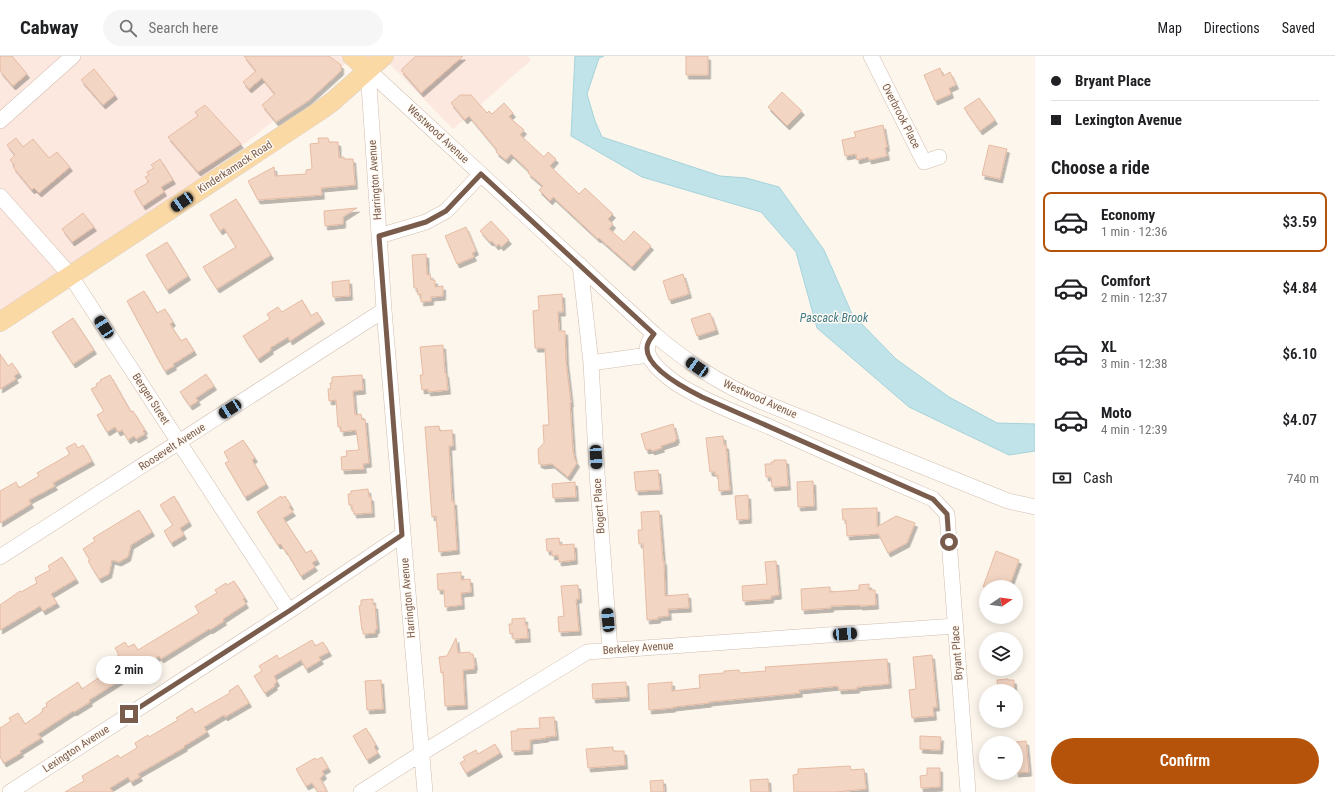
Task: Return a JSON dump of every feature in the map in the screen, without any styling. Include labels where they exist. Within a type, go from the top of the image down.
[{"type":"main road","name":"Westwood Avenue","points":[[352,56],[368,70]]},
{"type":"main road","name":"Kinderkamack Road","points":[[0,322],[318,112],[332,102],[384,56]]},
{"type":"street","points":[[0,121],[73,56]]},
{"type":"street","name":"Overbrook Place","points":[[871,56],[924,162],[939,157]]},
{"type":"street","name":"Westwood Avenue","points":[[368,70],[654,334],[677,354],[707,374],[733,389],[760,401],[1008,501],[1035,507]]},
{"type":"street","name":"Harrington Avenue","points":[[368,70],[384,310],[425,792]]},
{"type":"street","points":[[379,236],[426,222],[446,211],[481,174]]},
{"type":"street","name":"Bergen Street","points":[[0,196],[70,275],[289,611]]},
{"type":"street","name":"Bogert Place","points":[[580,266],[591,363],[596,472],[610,650]]},
{"type":"street","name":"Roosevelt Avenue","points":[[0,557],[384,310]]},
{"type":"street","points":[[591,363],[648,355],[647,347],[649,340],[654,334]]},
{"type":"street","name":"Bryant Place","points":[[648,355],[654,364],[667,376],[684,388],[826,453],[933,499],[947,514],[968,792]]},
{"type":"street","name":"Lexington Avenue","points":[[10,792],[289,611],[402,535]]},
{"type":"street","name":"Berkeley Avenue","points":[[361,792],[587,652],[955,626]]},
{"type":"shaded area","points":[[0,56],[355,56],[194,184],[0,330]]},
{"type":"shaded area","points":[[382,56],[528,56],[531,60],[453,129]]},
{"type":"water","name":"Pascack Brook","points":[[575,56],[604,56],[599,58],[587,94],[595,121],[602,137],[720,176],[746,178],[779,187],[824,250],[852,314],[896,359],[949,397],[997,423],[1035,424],[1035,451],[1009,455],[909,407],[817,328],[796,252],[761,212],[642,177],[571,136]]},
{"type":"building","points":[[0,56],[12,56],[27,74],[13,86],[0,71]]},
{"type":"building","points":[[244,56],[329,56],[341,65],[341,71],[308,101],[276,122],[262,105],[275,94],[262,78],[249,89],[243,82],[256,71]]},
{"type":"building","points":[[416,56],[463,56],[421,93],[401,70]]},
{"type":"building","points":[[686,56],[708,56],[708,75],[686,75]]},
{"type":"building","points":[[940,68],[943,76],[950,72],[956,85],[949,88],[951,94],[935,101],[924,75]]},
{"type":"building","points":[[94,69],[115,95],[103,105],[81,80]]},
{"type":"building","points":[[782,92],[802,111],[787,126],[768,107]]},
{"type":"building","points":[[460,95],[471,95],[487,113],[489,111],[492,114],[504,103],[513,113],[509,117],[524,130],[520,135],[544,157],[548,152],[556,159],[550,166],[579,194],[585,188],[613,214],[608,219],[613,224],[609,229],[624,242],[634,231],[651,246],[632,267],[599,238],[598,239],[553,197],[550,201],[539,190],[543,186],[528,173],[529,171],[511,154],[506,160],[496,152],[497,150],[469,116],[465,120],[451,103]]},
{"type":"building","points":[[979,98],[995,120],[980,131],[964,108]]},
{"type":"building","points":[[205,105],[241,144],[198,172],[168,137],[198,116],[195,112]]},
{"type":"building","points":[[883,125],[887,156],[869,160],[868,157],[857,160],[856,154],[845,156],[842,140],[856,137],[854,132]]},
{"type":"building","points":[[16,138],[23,147],[33,139],[49,158],[57,152],[70,167],[39,193],[34,188],[32,190],[13,167],[15,166],[10,160],[15,155],[7,145]]},
{"type":"building","points":[[318,138],[328,138],[329,142],[338,142],[339,158],[344,157],[344,159],[353,159],[355,185],[321,188],[322,195],[258,200],[248,181],[274,167],[275,176],[306,174],[306,170],[312,169],[310,144],[319,143]]},
{"type":"building","points":[[989,145],[1007,149],[1000,179],[982,175]]},
{"type":"building","points":[[160,159],[173,180],[161,187],[164,192],[143,206],[134,191],[149,182],[145,177],[149,175],[147,172],[154,168],[151,165]]},
{"type":"building","points":[[236,199],[271,255],[217,289],[203,267],[236,247],[224,228],[220,231],[210,215]]},
{"type":"building","points":[[357,208],[343,217],[343,224],[325,226],[324,211]]},
{"type":"building","points":[[83,213],[94,227],[72,242],[62,229]]},
{"type":"building","points":[[491,221],[509,240],[501,247],[499,244],[496,246],[492,241],[490,242],[480,231]]},
{"type":"building","points":[[466,227],[476,251],[472,253],[474,257],[457,264],[445,236]]},
{"type":"building","points":[[167,242],[188,276],[167,290],[146,255]]},
{"type":"building","points":[[426,254],[427,275],[430,274],[431,280],[435,280],[435,287],[443,286],[443,296],[431,297],[431,301],[421,302],[421,294],[418,295],[417,288],[414,288],[412,255]]},
{"type":"building","points":[[683,274],[689,294],[669,300],[663,281]]},
{"type":"building","points":[[349,280],[350,296],[333,297],[332,282]]},
{"type":"building","points":[[144,291],[157,313],[165,309],[173,322],[170,324],[181,341],[186,338],[194,351],[173,364],[174,366],[165,371],[127,301]]},
{"type":"building","points":[[562,294],[563,312],[558,312],[559,331],[565,331],[573,451],[577,463],[568,477],[552,464],[539,464],[538,449],[544,443],[543,425],[549,425],[545,348],[535,348],[533,311],[539,310],[538,296]]},
{"type":"building","points":[[302,300],[311,316],[317,312],[322,320],[290,341],[288,337],[270,348],[271,350],[258,359],[243,336],[270,319],[267,314],[278,307],[282,312]]},
{"type":"building","points":[[710,313],[716,330],[697,336],[691,319]]},
{"type":"building","points":[[73,318],[94,350],[73,364],[52,332]]},
{"type":"building","points":[[443,345],[448,390],[428,392],[428,389],[422,390],[420,375],[423,375],[420,347]]},
{"type":"building","points":[[0,354],[8,366],[12,363],[19,373],[14,376],[16,379],[0,389]]},
{"type":"building","points":[[206,374],[214,386],[196,398],[198,401],[190,406],[180,392]]},
{"type":"building","points":[[110,375],[131,412],[133,411],[145,430],[143,431],[145,434],[136,439],[134,436],[128,440],[122,430],[118,432],[115,427],[107,432],[97,415],[104,411],[91,389],[97,386],[96,384],[101,381],[100,380]]},
{"type":"building","points":[[362,375],[363,390],[353,391],[355,415],[361,414],[362,420],[365,419],[369,463],[363,464],[364,469],[342,470],[341,457],[347,456],[346,451],[359,450],[356,430],[341,432],[341,427],[338,427],[336,400],[329,401],[328,389],[331,389],[330,383],[332,383],[332,377]]},
{"type":"building","points":[[673,424],[677,439],[675,440],[676,441],[652,451],[651,449],[646,450],[641,434]]},
{"type":"building","points":[[439,426],[440,431],[452,430],[453,446],[449,446],[452,502],[454,501],[457,550],[439,552],[436,516],[432,517],[425,427]]},
{"type":"building","points":[[723,436],[724,445],[726,445],[730,490],[719,491],[718,475],[715,475],[715,472],[710,472],[706,438]]},
{"type":"building","points":[[243,440],[255,458],[252,460],[266,484],[245,497],[225,463],[229,461],[224,452]]},
{"type":"building","points":[[75,443],[78,448],[83,445],[92,461],[53,483],[55,486],[29,500],[31,504],[0,523],[0,491],[16,482],[19,488],[39,476],[37,473],[70,454],[66,448]]},
{"type":"building","points":[[774,460],[786,460],[788,486],[772,487],[771,477],[766,477],[765,464],[771,464]]},
{"type":"building","points":[[658,470],[660,490],[636,491],[634,472]]},
{"type":"building","points":[[813,481],[814,506],[798,507],[797,482]]},
{"type":"building","points":[[575,482],[576,497],[553,498],[552,484]]},
{"type":"building","points":[[368,489],[369,497],[371,497],[372,513],[354,514],[354,511],[352,511],[352,505],[349,505],[348,494],[351,494],[351,491]]},
{"type":"building","points":[[748,495],[749,519],[737,520],[735,496]]},
{"type":"building","points":[[174,496],[189,522],[180,528],[184,535],[171,543],[164,531],[173,525],[160,505]]},
{"type":"building","points":[[281,496],[282,498],[285,496],[291,506],[289,507],[293,512],[283,518],[306,553],[311,550],[317,560],[312,563],[315,567],[301,576],[286,551],[281,544],[278,545],[257,512]]},
{"type":"building","points":[[877,508],[877,527],[896,516],[915,523],[907,543],[888,553],[878,533],[847,536],[846,520],[843,520],[842,509]]},
{"type":"building","points":[[139,510],[152,532],[131,545],[128,557],[119,562],[112,560],[109,574],[99,579],[88,561],[90,560],[83,549],[95,541],[93,538]]},
{"type":"building","points":[[659,511],[664,561],[665,596],[688,594],[689,608],[668,609],[669,616],[647,620],[643,544],[639,544],[638,530],[642,530],[641,512]]},
{"type":"building","points":[[559,538],[560,545],[574,544],[575,560],[559,562],[558,555],[552,556],[552,551],[547,551],[546,539]]},
{"type":"building","points":[[996,551],[1019,560],[1012,580],[986,580]]},
{"type":"building","points":[[62,557],[76,579],[51,594],[57,603],[43,611],[40,606],[0,630],[0,605],[20,591],[21,592],[37,583],[35,578],[50,570],[48,566]]},
{"type":"building","points":[[776,561],[779,595],[771,596],[771,599],[743,601],[742,586],[767,584],[765,562]]},
{"type":"building","points":[[461,572],[461,580],[470,579],[471,592],[461,593],[462,605],[445,607],[444,590],[438,590],[437,574]]},
{"type":"building","points":[[234,581],[245,598],[243,599],[246,604],[223,619],[224,621],[210,630],[209,629],[161,659],[159,656],[89,700],[90,702],[74,712],[73,711],[38,734],[41,738],[20,751],[21,753],[4,763],[0,757],[0,728],[11,721],[9,718],[18,713],[25,724],[43,711],[42,709],[47,706],[46,703],[78,682],[82,689],[103,675],[98,668],[119,655],[115,648],[125,642],[128,647],[134,644],[138,650],[199,613],[195,606],[217,593],[215,590],[226,583],[227,585]]},
{"type":"building","points":[[869,584],[869,590],[875,590],[876,605],[831,606],[831,608],[802,610],[801,589],[830,587],[830,592],[859,590],[859,585]]},
{"type":"building","points":[[578,585],[579,599],[576,599],[579,631],[559,632],[558,617],[564,616],[561,586]]},
{"type":"building","points":[[373,599],[377,629],[375,630],[375,633],[363,634],[359,606],[361,605],[361,600]]},
{"type":"building","points":[[525,618],[528,638],[513,639],[513,633],[510,634],[509,624],[512,624],[512,619]]},
{"type":"building","points":[[456,638],[458,653],[470,652],[470,654],[473,654],[475,666],[474,669],[463,670],[465,705],[445,706],[443,672],[441,673],[439,657],[447,656]]},
{"type":"building","points":[[312,640],[315,646],[323,642],[329,652],[319,657],[321,660],[306,669],[301,660],[274,676],[277,682],[274,684],[275,686],[265,693],[254,676],[262,671],[259,666],[277,655],[279,659]]},
{"type":"building","points":[[932,655],[937,707],[933,707],[934,716],[912,718],[909,690],[916,689],[913,657]]},
{"type":"building","points":[[887,659],[889,684],[857,687],[857,689],[839,690],[838,686],[799,690],[800,693],[709,702],[649,710],[648,684],[672,682],[672,691],[700,688],[699,675],[724,673],[724,671],[739,670],[740,673],[766,671],[765,667]]},
{"type":"building","points":[[381,680],[383,709],[367,710],[365,681]]},
{"type":"building","points":[[997,680],[1014,680],[1014,684],[997,684]]},
{"type":"building","points":[[626,682],[627,697],[593,699],[592,684]]},
{"type":"building","points":[[238,685],[249,703],[204,727],[207,732],[184,746],[185,747],[138,774],[140,777],[131,782],[128,777],[110,788],[113,792],[65,792],[84,781],[82,776],[118,755],[120,758],[137,748],[135,743],[148,735],[149,737],[178,720],[176,718],[192,708],[195,713],[230,693],[229,691]]},
{"type":"building","points":[[554,717],[556,736],[530,740],[530,750],[512,751],[511,731],[517,731],[517,729],[540,728],[539,718]]},
{"type":"building","points":[[366,728],[376,745],[374,747],[378,753],[367,760],[353,736]]},
{"type":"building","points":[[920,736],[941,737],[940,750],[920,749]]},
{"type":"building","points":[[1023,741],[1026,741],[1029,772],[1023,772]]},
{"type":"building","points":[[495,744],[500,753],[466,773],[460,763],[465,760],[463,757],[476,750],[478,754]]},
{"type":"building","points":[[613,747],[613,751],[624,751],[625,765],[588,768],[586,749]]},
{"type":"building","points":[[322,757],[328,768],[322,771],[324,775],[320,778],[327,792],[318,792],[312,783],[306,786],[296,769],[315,758],[316,760]]},
{"type":"building","points":[[850,766],[851,770],[864,769],[866,789],[836,792],[794,792],[793,775],[798,774],[798,769]]},
{"type":"building","points":[[927,768],[940,768],[940,787],[921,788],[920,776],[927,775]]},
{"type":"building","points":[[768,779],[769,792],[751,792],[750,780]]},
{"type":"building","points":[[663,780],[664,792],[651,792],[650,781]]},
{"type":"route","points":[[129,714],[289,611],[402,535],[379,236],[426,222],[446,211],[481,174],[654,334],[649,340],[647,347],[648,355],[654,364],[667,376],[684,388],[702,397],[933,499],[947,514],[949,542]]}]
